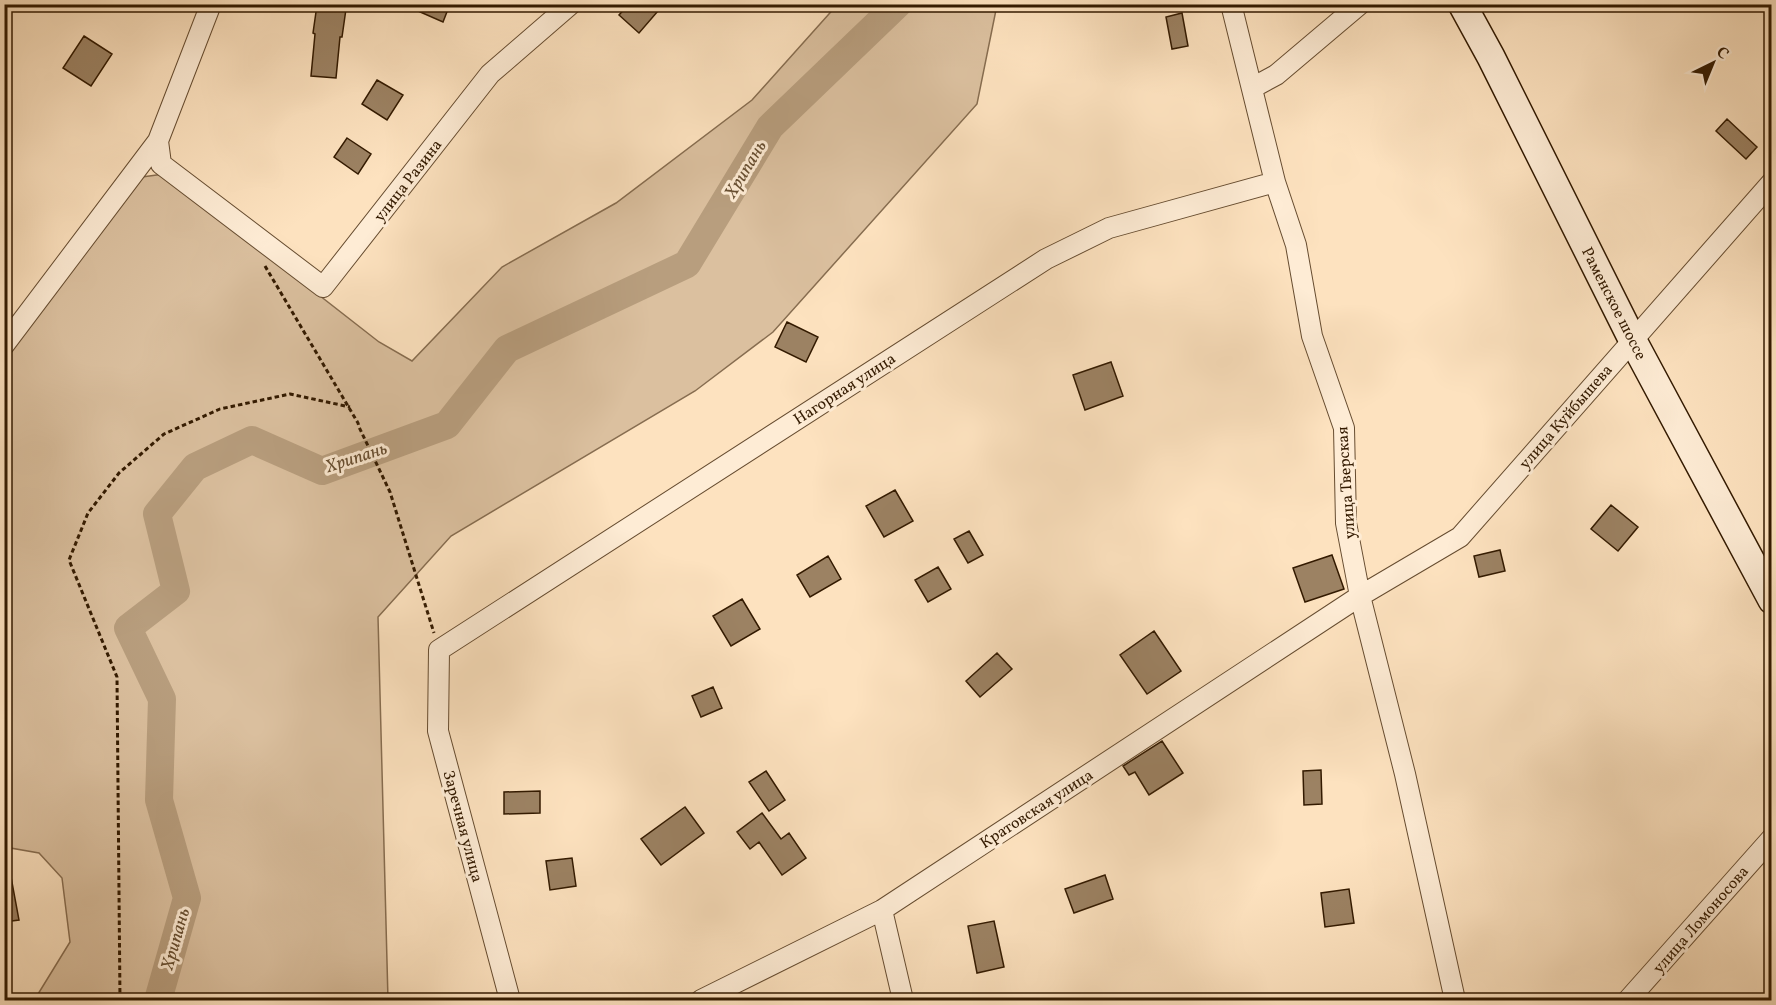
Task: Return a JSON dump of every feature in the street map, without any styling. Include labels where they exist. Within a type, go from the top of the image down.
[{"type":"main road","name":"Раменское шоссе","points":[[1462,4],[1491,57],[1632,339],[1772,600]]},
{"type":"street","points":[[4,345],[158,141],[211,4]]},
{"type":"street","name":"улица Разина","points":[[158,141],[161,164],[323,286],[490,74],[571,4]]},
{"type":"street","name":"улица Тверская","points":[[1232,4],[1275,182],[1296,245],[1312,336],[1344,428],[1346,523],[1360,596],[1405,774],[1455,1000]]},
{"type":"street","points":[[1252,88],[1276,75],[1360,4]]},
{"type":"street","name":"Нагорная улица","points":[[440,650],[1046,259],[1109,228],[1275,182]]},
{"type":"street","name":"улица Куйбышева","points":[[1360,596],[1460,537],[1772,182]]},
{"type":"street","name":"Кратовская улица","points":[[701,1000],[882,910],[1360,596]]},
{"type":"street","name":"Заречная улица","points":[[440,650],[438,732],[510,1000]]},
{"type":"street","name":"улица Ломоносова","points":[[1628,1000],[1772,838]]},
{"type":"street","points":[[882,910],[903,1000]]},
{"type":"path","points":[[264,264],[350,407],[390,492],[440,650]]},
{"type":"path","points":[[120,1000],[117,677],[69,561],[88,513],[119,473],[164,434],[220,409],[290,394],[350,407]]},
{"type":"shaded area","points":[[837,5],[997,5],[977,104],[773,332],[695,391],[451,536],[378,617],[388,1000],[36,1000],[70,942],[62,878],[39,853],[5,847],[4,356],[142,177],[164,174],[379,342],[412,361],[502,267],[616,203],[752,100]]},
{"type":"building","points":[[402,4],[450,4],[443,22]]},
{"type":"building","points":[[629,4],[664,4],[639,33],[619,15]]},
{"type":"building","points":[[317,5],[346,9],[342,37],[340,37],[336,78],[311,76]]},
{"type":"building","points":[[1182,13],[1188,46],[1172,49],[1166,17]]},
{"type":"building","points":[[84,36],[112,54],[91,86],[63,68]]},
{"type":"building","points":[[377,80],[403,95],[387,120],[362,104]]},
{"type":"building","points":[[1727,119],[1757,147],[1746,159],[1716,131]]},
{"type":"building","points":[[347,138],[371,154],[358,174],[334,157]]},
{"type":"building","points":[[787,322],[818,337],[806,362],[775,347]]},
{"type":"building","points":[[1111,362],[1123,396],[1085,410],[1073,375]]},
{"type":"building","points":[[895,490],[913,521],[884,537],[866,506]]},
{"type":"building","points":[[1611,505],[1638,527],[1618,551],[1591,529]]},
{"type":"building","points":[[969,531],[983,555],[968,563],[954,539]]},
{"type":"building","points":[[1500,550],[1505,571],[1479,577],[1474,556]]},
{"type":"building","points":[[1332,555],[1344,589],[1305,602],[1293,568]]},
{"type":"building","points":[[828,556],[841,579],[810,597],[797,575]]},
{"type":"building","points":[[938,567],[951,589],[928,602],[915,580]]},
{"type":"building","points":[[742,599],[760,629],[731,646],[713,616]]},
{"type":"building","points":[[1154,631],[1181,671],[1147,694],[1120,655]]},
{"type":"building","points":[[997,653],[1012,669],[980,697],[966,681]]},
{"type":"building","points":[[713,687],[722,708],[701,717],[692,696]]},
{"type":"building","points":[[1162,741],[1183,773],[1149,795],[1135,772],[1129,775],[1123,766]]},
{"type":"building","points":[[1321,770],[1322,804],[1304,805],[1303,771]]},
{"type":"building","points":[[766,771],[785,800],[769,811],[749,782]]},
{"type":"building","points":[[540,791],[540,813],[504,814],[504,792]]},
{"type":"building","points":[[685,807],[704,833],[661,865],[641,839]]},
{"type":"building","points":[[762,813],[781,839],[789,833],[806,858],[782,875],[759,842],[750,849],[737,832]]},
{"type":"building","points":[[572,858],[576,886],[550,890],[546,861]]},
{"type":"building","points":[[1105,875],[1113,899],[1074,913],[1065,889]]},
{"type":"building","points":[[4,877],[11,877],[19,920],[4,922]]},
{"type":"building","points":[[1349,889],[1354,923],[1325,927],[1321,893]]},
{"type":"building","points":[[994,921],[1004,967],[977,973],[968,926]]},
{"type":"waterway","name":"Хрипань","points":[[158,1000],[187,898],[159,800],[162,699],[128,628],[176,591],[157,514],[195,467],[252,440],[322,471],[447,425],[507,349],[687,264],[770,127],[898,4]]}]
